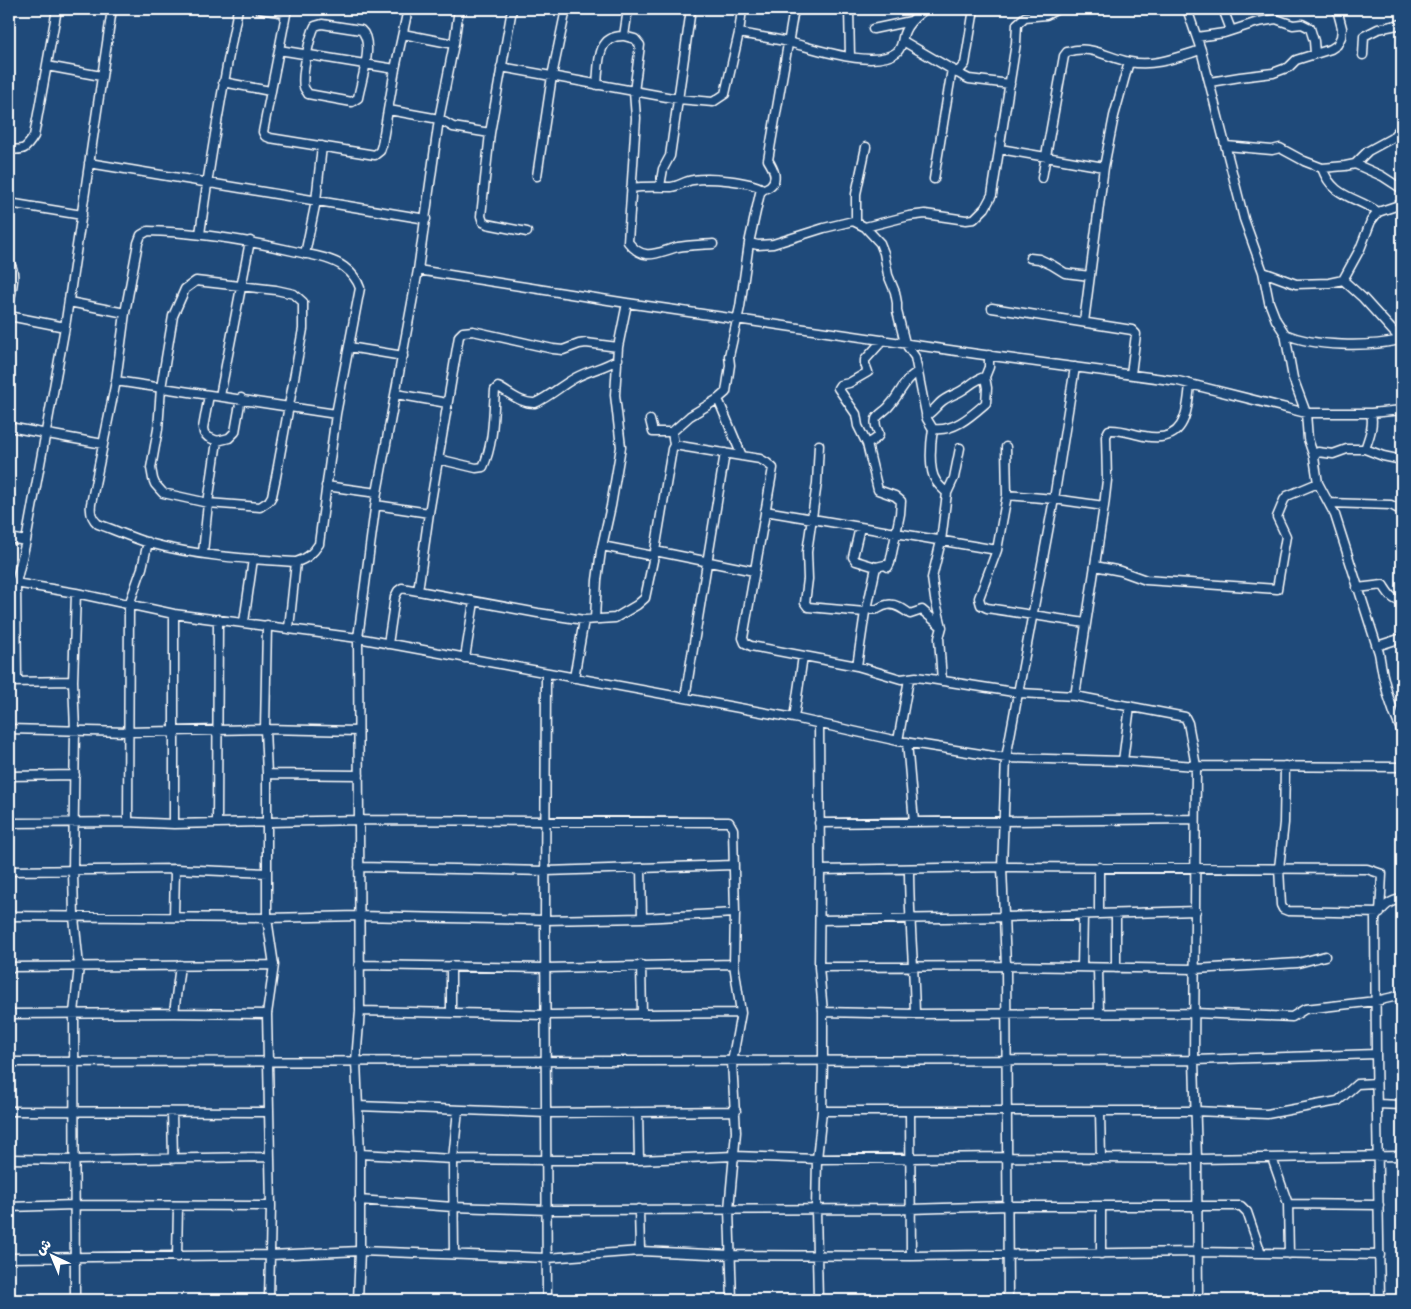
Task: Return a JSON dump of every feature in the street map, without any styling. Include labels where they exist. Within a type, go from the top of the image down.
[{"type":"street","points":[[9,149],[20,150],[27,147],[34,136],[57,9]]},
{"type":"street","points":[[72,682],[13,682],[12,582],[26,540],[65,327],[112,9]]},
{"type":"street","points":[[200,234],[223,82],[238,9]]},
{"type":"street","points":[[259,9],[286,11],[263,132],[265,136],[375,156],[380,151],[408,9]]},
{"type":"street","points":[[358,1300],[360,1154],[356,1061],[360,1011],[358,638],[377,493],[418,270],[439,120],[459,9]]},
{"type":"street","points":[[512,9],[490,134],[481,216],[483,222],[496,227],[527,232]]},
{"type":"street","points":[[537,176],[552,76],[566,9]]},
{"type":"street","points":[[624,36],[628,9]]},
{"type":"street","points":[[660,186],[663,169],[670,156],[691,9]]},
{"type":"street","points":[[501,67],[634,92],[713,102],[725,94],[739,33],[742,9]]},
{"type":"street","points":[[650,420],[653,432],[672,432],[690,416],[718,400],[726,392],[730,365],[729,356],[743,287],[749,242],[760,193],[763,189],[770,186],[774,179],[775,173],[768,160],[794,9]]},
{"type":"street","points":[[849,9],[850,57]]},
{"type":"street","points":[[739,33],[789,42],[850,57],[872,58],[892,55],[901,47],[904,32],[911,21],[925,9]]},
{"type":"street","points":[[934,179],[954,71],[965,64],[974,9]]},
{"type":"street","points":[[865,227],[909,216],[926,214],[966,220],[974,219],[985,208],[992,195],[1018,24],[1025,18],[1046,15],[1058,9]]},
{"type":"street","points":[[1187,9],[1210,82],[1244,218],[1263,272],[1268,302],[1285,334],[1292,378],[1306,413],[1308,439],[1314,457],[1318,483],[1335,515],[1377,646],[1382,676],[1402,732]]},
{"type":"street","points":[[1223,9],[1231,30]]},
{"type":"street","points":[[1210,82],[1273,73],[1289,67],[1296,60],[1337,45],[1341,37],[1342,28],[1337,9]]},
{"type":"street","points":[[1197,38],[1224,33],[1258,22],[1276,20],[1293,25],[1307,26],[1312,32],[1315,54]]},
{"type":"street","points":[[873,29],[911,21]]},
{"type":"street","points":[[322,24],[340,26],[364,32],[368,44],[358,98],[352,102],[308,94],[304,86],[307,54],[315,26],[322,24]]},
{"type":"street","points":[[1363,55],[1364,36],[1378,29],[1402,24]]},
{"type":"street","points":[[403,34],[454,44]]},
{"type":"street","points":[[597,85],[604,42],[611,37],[624,36],[635,39],[640,45],[634,92],[636,118],[628,242],[636,252],[650,254],[663,253],[677,247],[713,244]]},
{"type":"street","points":[[903,41],[969,79],[1010,84]]},
{"type":"street","points":[[1042,178],[1066,52],[1084,49],[1102,52],[1129,62],[1159,62],[1201,50]]},
{"type":"street","points":[[279,50],[395,69]]},
{"type":"street","points":[[1084,322],[1104,167],[1114,116],[1129,62]]},
{"type":"street","points":[[47,66],[101,76]]},
{"type":"street","points":[[223,82],[270,91]]},
{"type":"street","points":[[388,110],[439,120],[453,128],[490,134]]},
{"type":"street","points":[[1226,146],[1272,150],[1280,148],[1322,168],[1345,166],[1355,164],[1368,151],[1392,138],[1402,126]]},
{"type":"street","points":[[305,254],[316,201],[322,146]]},
{"type":"street","points":[[856,222],[856,194],[866,147]]},
{"type":"street","points":[[1000,150],[1104,167]]},
{"type":"street","points":[[89,163],[426,219]]},
{"type":"street","points":[[1355,164],[1382,176],[1402,189]]},
{"type":"street","points":[[1322,168],[1331,183],[1343,195],[1378,212]]},
{"type":"street","points":[[632,188],[678,186],[686,181],[720,179],[757,186],[763,189]]},
{"type":"street","points":[[9,203],[82,215]]},
{"type":"street","points":[[1263,272],[1296,284],[1329,283],[1343,280],[1360,249],[1371,221],[1378,212],[1402,204]]},
{"type":"street","points":[[749,242],[758,245],[772,244],[844,222],[856,222],[865,227],[880,243],[884,253],[888,275],[895,292],[897,310],[905,343],[915,357],[926,416],[933,429],[940,430],[958,424],[986,403],[988,388],[985,376],[989,367],[989,355]]},
{"type":"street","points":[[148,231],[200,234],[250,241],[326,259],[343,266],[357,279],[360,288],[336,414],[319,544],[314,552],[296,562],[203,553],[148,542],[98,524],[90,511],[116,381],[124,313],[141,235],[148,231]]},
{"type":"street","points":[[220,396],[250,241]]},
{"type":"street","points":[[1030,258],[1039,259],[1065,273],[1090,276]]},
{"type":"street","points":[[9,263],[14,271],[9,306]]},
{"type":"street","points":[[418,270],[627,303],[1131,374],[1190,384],[1306,413],[1371,413],[1402,410]]},
{"type":"street","points":[[196,280],[242,285],[294,294],[303,302],[303,329],[276,477],[269,501],[260,507],[208,503],[163,493],[155,484],[151,468],[158,430],[161,388],[173,316],[185,289],[196,280]]},
{"type":"street","points":[[1343,280],[1363,298],[1401,340]]},
{"type":"street","points":[[69,302],[124,313]]},
{"type":"street","points":[[596,620],[597,580],[621,448],[615,395],[618,347],[627,303]]},
{"type":"street","points":[[992,308],[1132,330],[1136,334],[1131,374]]},
{"type":"street","points":[[9,316],[65,327]]},
{"type":"street","points":[[418,591],[458,336],[463,332],[473,331],[563,350],[586,343],[618,347]]},
{"type":"street","points":[[1285,334],[1298,340],[1338,343],[1380,343],[1401,340]]},
{"type":"street","points":[[860,527],[853,557],[856,562],[888,567],[900,514],[901,501],[895,496],[878,490],[867,444],[858,426],[856,414],[838,388],[840,385],[849,383],[868,372],[865,362],[883,340]]},
{"type":"street","points":[[349,348],[403,356]]},
{"type":"street","points":[[438,459],[476,468],[482,467],[492,431],[495,390],[498,388],[516,398],[531,403],[574,378],[618,359]]},
{"type":"street","points":[[1008,1300],[1007,1013],[1002,867],[1006,758],[1020,693],[1075,367]]},
{"type":"street","points":[[867,444],[877,438],[879,434],[877,417],[890,406],[908,379],[917,372]]},
{"type":"street","points":[[926,416],[935,410],[946,398],[963,390],[978,378],[985,376]]},
{"type":"street","points":[[116,381],[241,398],[336,414]]},
{"type":"street","points":[[1075,696],[1104,506],[1107,480],[1106,436],[1112,430],[1120,430],[1145,437],[1166,437],[1172,435],[1178,430],[1188,409],[1190,384]]},
{"type":"street","points":[[209,394],[203,428],[204,433],[208,437],[217,441],[229,438],[235,432],[241,398]]},
{"type":"street","points":[[396,394],[446,403]]},
{"type":"street","points":[[718,400],[742,456]]},
{"type":"street","points":[[1365,449],[1371,431],[1371,413]]},
{"type":"street","points":[[9,427],[103,444]]},
{"type":"street","points":[[933,429],[931,439],[932,470],[935,480],[947,493]]},
{"type":"street","points":[[388,644],[395,597],[402,588],[584,620],[615,618],[641,602],[644,598],[654,553],[674,445],[672,432]]},
{"type":"street","points":[[203,553],[217,441]]},
{"type":"street","points":[[674,445],[760,459],[772,468],[743,638],[745,643],[751,646],[856,666],[901,679],[916,678],[1020,693],[1075,696],[1185,717],[1188,722],[1196,766],[1194,1060],[1198,1300]]},
{"type":"street","points":[[819,445],[818,484],[807,552],[808,579],[805,602],[808,607],[866,611],[878,610],[887,605],[897,606],[910,614],[922,610],[942,628]]},
{"type":"street","points":[[1006,447],[1007,495],[996,550],[981,589],[981,605],[987,608],[1085,623]]},
{"type":"street","points":[[942,681],[940,638],[942,628],[932,578],[941,541],[947,493],[954,478],[960,448]]},
{"type":"street","points":[[1314,457],[1318,452],[1333,454],[1347,449],[1365,449],[1383,456],[1402,460]]},
{"type":"street","points":[[685,698],[725,454]]},
{"type":"street","points":[[1094,566],[1122,571],[1146,580],[1278,589],[1286,536],[1277,517],[1287,496],[1318,483]]},
{"type":"street","points":[[326,486],[377,493]]},
{"type":"street","points":[[1007,495],[1104,506]]},
{"type":"street","points":[[1329,503],[1391,505],[1402,511]]},
{"type":"street","points":[[376,505],[429,513]]},
{"type":"street","points":[[765,511],[996,550]]},
{"type":"street","points":[[9,538],[26,540]]},
{"type":"street","points":[[128,822],[129,606],[142,568],[148,542]]},
{"type":"street","points":[[602,546],[654,553],[754,571]]},
{"type":"street","points":[[244,622],[253,559]]},
{"type":"street","points":[[289,628],[296,562]]},
{"type":"street","points":[[856,666],[876,566]]},
{"type":"street","points":[[12,582],[76,593],[129,606],[174,614],[358,638],[794,718],[898,741],[1006,758],[1196,766],[1402,767]]},
{"type":"street","points":[[1357,588],[1380,584],[1393,599],[1402,602]]},
{"type":"street","points":[[75,1300],[74,1013],[79,966],[74,917],[75,730],[72,682],[76,593]]},
{"type":"street","points":[[465,658],[474,602]]},
{"type":"street","points":[[174,614],[174,824]]},
{"type":"street","points":[[217,823],[218,619]]},
{"type":"street","points":[[574,678],[584,620]]},
{"type":"street","points":[[268,625],[265,729],[267,918],[274,965],[267,1014],[271,1206],[269,1300]]},
{"type":"street","points":[[1377,646],[1402,638]]},
{"type":"street","points":[[794,718],[803,656]]},
{"type":"street","points":[[546,673],[545,1062],[547,1300]]},
{"type":"street","points":[[898,741],[909,679]]},
{"type":"street","points":[[1123,762],[1130,706]]},
{"type":"street","points":[[818,1300],[817,1160],[822,1110],[823,1060],[823,1012],[819,967],[819,723]]},
{"type":"street","points":[[9,728],[128,732],[265,729],[358,731]]},
{"type":"street","points":[[907,742],[914,822]]},
{"type":"street","points":[[1285,766],[1284,823],[1279,868],[1281,905],[1288,910],[1380,913]]},
{"type":"street","points":[[266,774],[359,775]]},
{"type":"street","points":[[9,776],[75,775]]},
{"type":"street","points":[[819,823],[1195,819]]},
{"type":"street","points":[[9,823],[128,822],[174,824],[359,820],[729,822],[733,829],[734,964],[741,1013],[732,1062],[736,1111],[729,1208],[732,1300]]},
{"type":"street","points":[[359,867],[546,871],[734,864]]},
{"type":"street","points":[[820,870],[1002,867],[1367,869],[1382,874],[1380,913]]},
{"type":"street","points":[[1099,867],[1099,914]]},
{"type":"street","points":[[641,868],[642,918]]},
{"type":"street","points":[[909,869],[915,1014]]},
{"type":"street","points":[[9,872],[175,870],[267,873]]},
{"type":"street","points":[[174,917],[175,870]]},
{"type":"street","points":[[1380,1300],[1375,918],[1382,908],[1390,902],[1402,899]]},
{"type":"street","points":[[820,920],[1196,911]]},
{"type":"street","points":[[9,916],[267,918],[359,916],[545,920],[642,918],[735,912]]},
{"type":"street","points":[[1116,914],[1116,968]]},
{"type":"street","points":[[1082,967],[1083,915]]},
{"type":"street","points":[[819,967],[1006,966],[1195,969],[1298,963],[1325,956]]},
{"type":"street","points":[[359,965],[546,968],[734,964]]},
{"type":"street","points":[[174,1013],[180,965]]},
{"type":"street","points":[[9,967],[274,965]]},
{"type":"street","points":[[451,966],[451,1013]]},
{"type":"street","points":[[641,966],[642,1014]]},
{"type":"street","points":[[1098,968],[1099,1013]]},
{"type":"street","points":[[823,1012],[915,1014],[1195,1013],[1292,1017],[1304,1009],[1376,1001],[1402,995]]},
{"type":"street","points":[[360,1011],[546,1015],[741,1013]]},
{"type":"street","points":[[9,1014],[267,1014]]},
{"type":"street","points":[[9,1062],[1194,1060],[1376,1054]]},
{"type":"street","points":[[822,1110],[1267,1114],[1338,1101],[1357,1084],[1376,1083]]},
{"type":"street","points":[[1377,1104],[1402,1105]]},
{"type":"street","points":[[358,1106],[546,1113],[736,1111]]},
{"type":"street","points":[[454,1254],[454,1159],[458,1110]]},
{"type":"street","points":[[9,1111],[269,1112]]},
{"type":"street","points":[[910,1111],[911,1256]]},
{"type":"street","points":[[172,1112],[172,1159]]},
{"type":"street","points":[[1100,1112],[1101,1158]]},
{"type":"street","points":[[638,1113],[639,1160]]},
{"type":"street","points":[[360,1154],[454,1159],[546,1160],[639,1160],[734,1156],[817,1160],[1008,1157],[1197,1159],[1402,1156]]},
{"type":"street","points":[[9,1159],[75,1160],[270,1157]]},
{"type":"street","points":[[1272,1158],[1288,1204],[1289,1254]]},
{"type":"street","points":[[358,1200],[453,1207],[547,1210],[1241,1206],[1247,1212],[1261,1253]]},
{"type":"street","points":[[1288,1204],[1379,1205]]},
{"type":"street","points":[[9,1207],[75,1205],[271,1206]]},
{"type":"street","points":[[176,1257],[178,1206]]},
{"type":"street","points":[[1100,1254],[1101,1206]]},
{"type":"street","points":[[639,1209],[640,1251]]},
{"type":"street","points":[[9,1258],[176,1257],[360,1251],[546,1258],[640,1251],[818,1256],[1196,1252],[1380,1255]]}]
